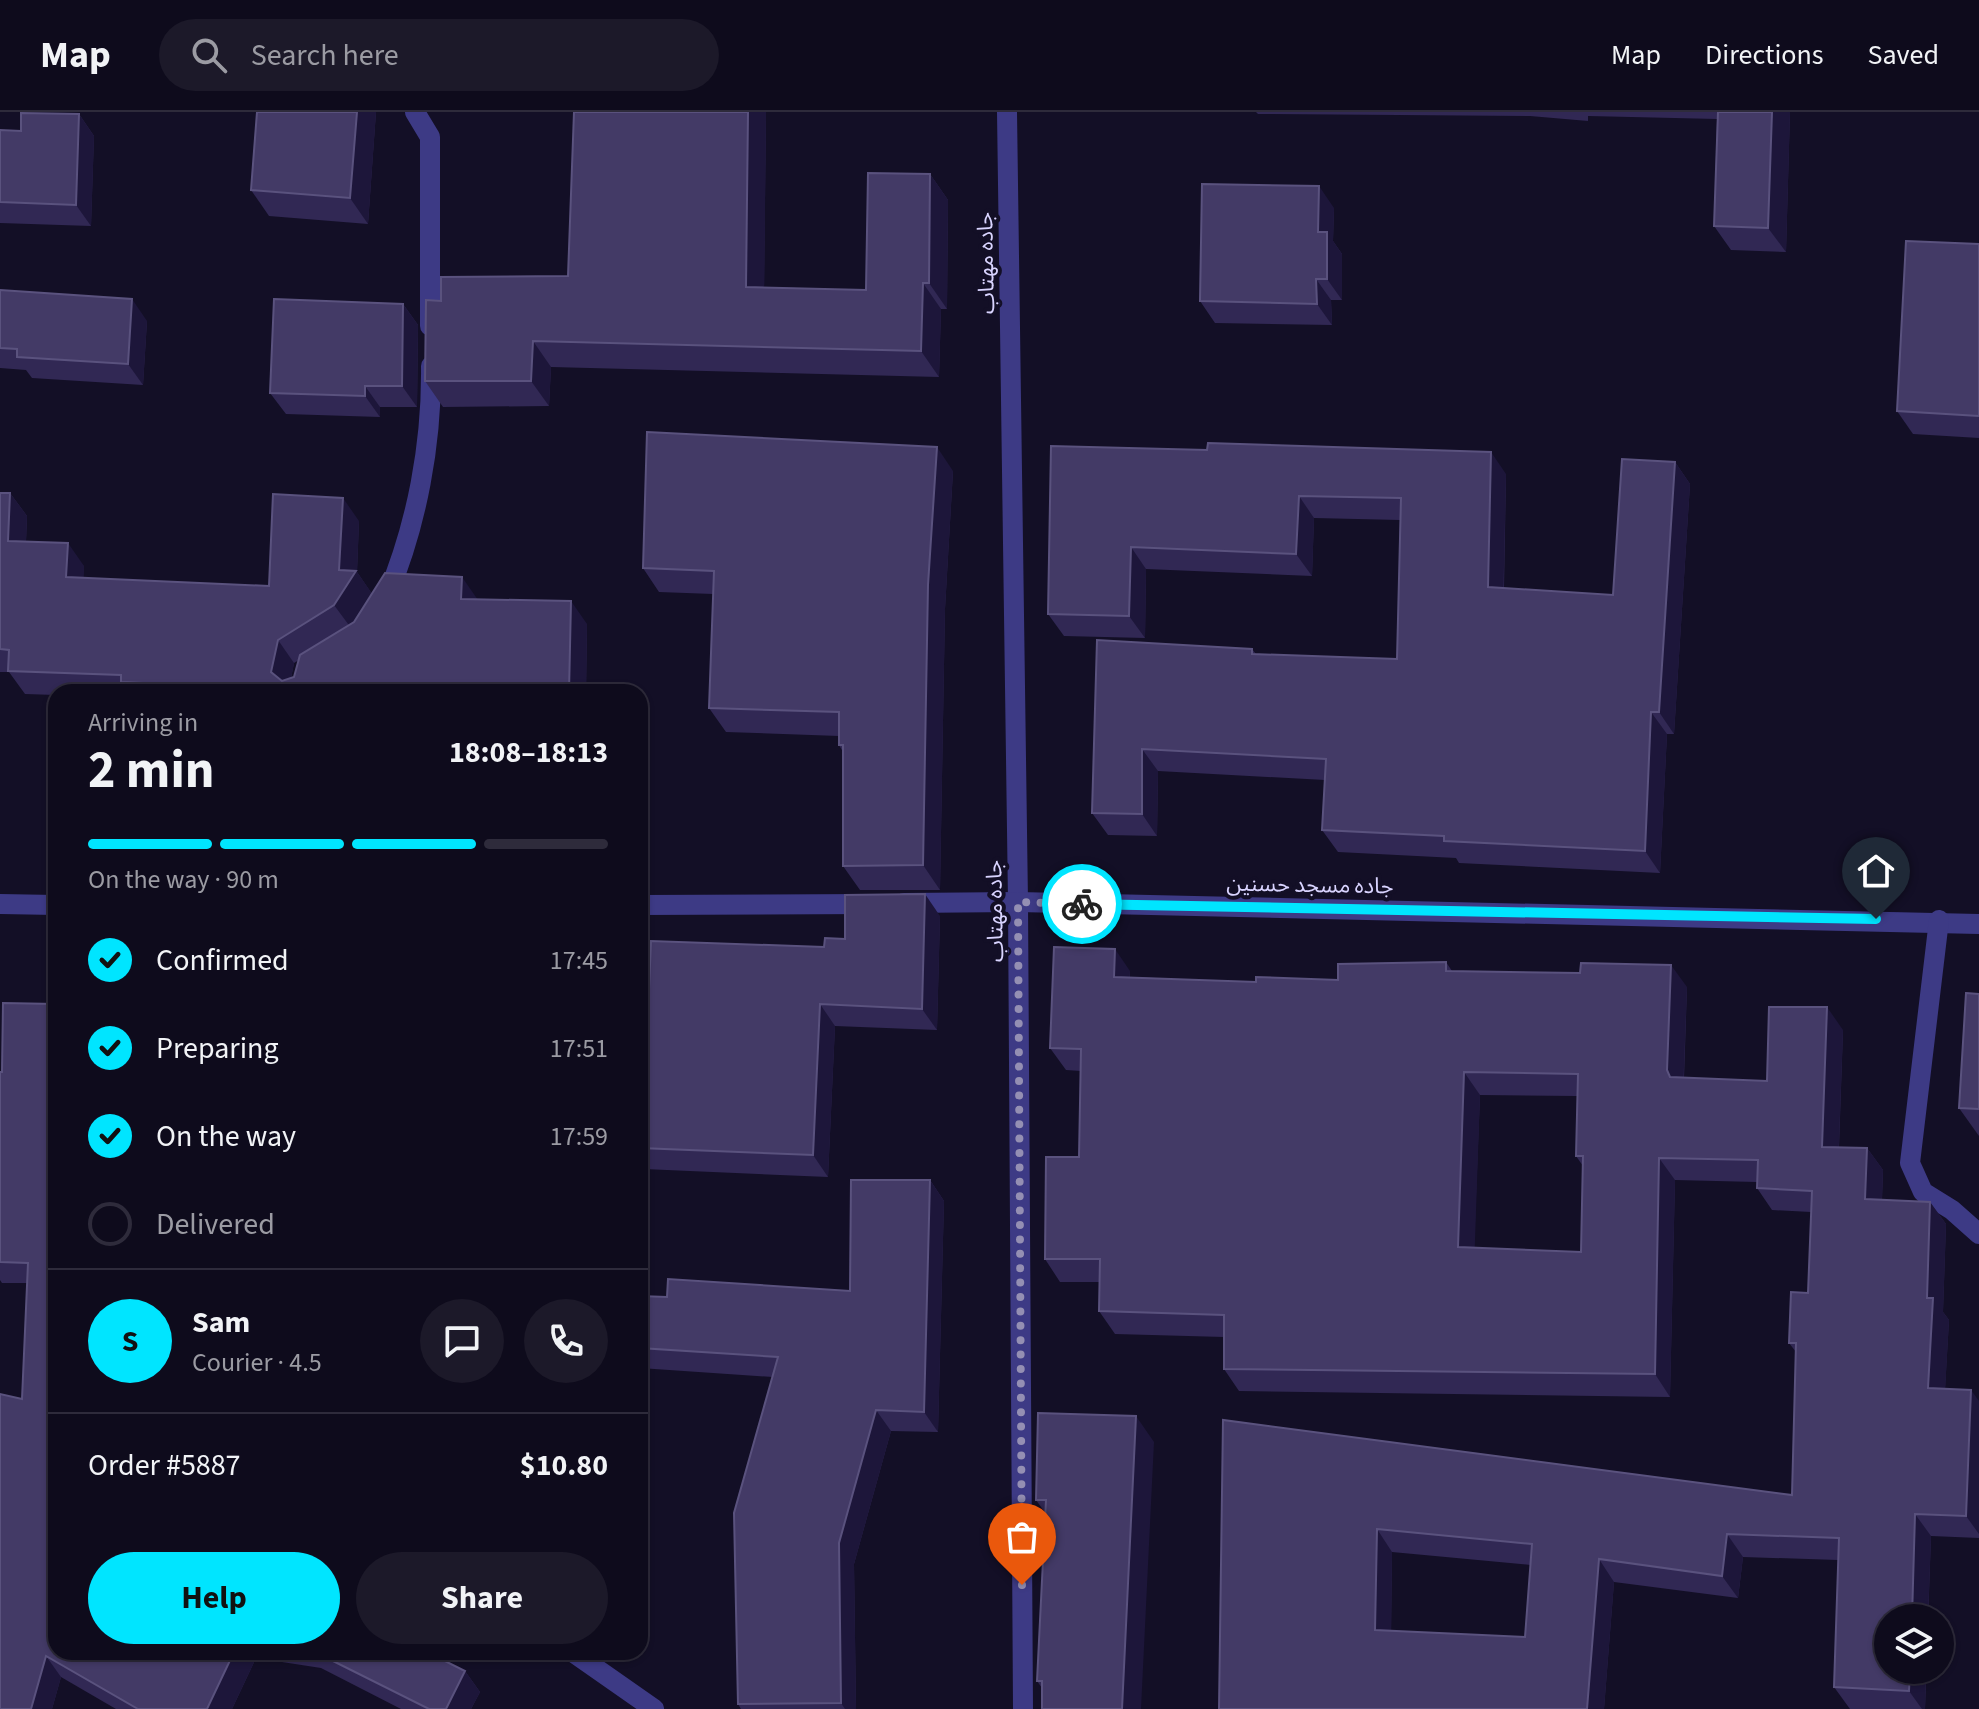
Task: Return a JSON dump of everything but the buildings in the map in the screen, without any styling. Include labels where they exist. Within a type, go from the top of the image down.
[{"type":"street","points":[[374,616],[388,595],[416,512],[431,399],[430,137],[415,112]]},
{"type":"street","name":"جاده مهتاب","points":[[1007,112],[1018,902],[1023,1709]]},
{"type":"street","name":"جاده مسجد حسنین","points":[[648,905],[1018,902],[1939,920],[1979,924]]},
{"type":"street","points":[[0,904],[48,905]]},
{"type":"street","points":[[1939,920],[1910,1163],[1923,1192],[1952,1210],[1979,1234]]},
{"type":"street","points":[[584,1660],[654,1709]]},
{"type":"way so far","points":[[1022,1585],[1018,902],[1082,904]]},
{"type":"route","points":[[1082,904],[1876,919]]}]
